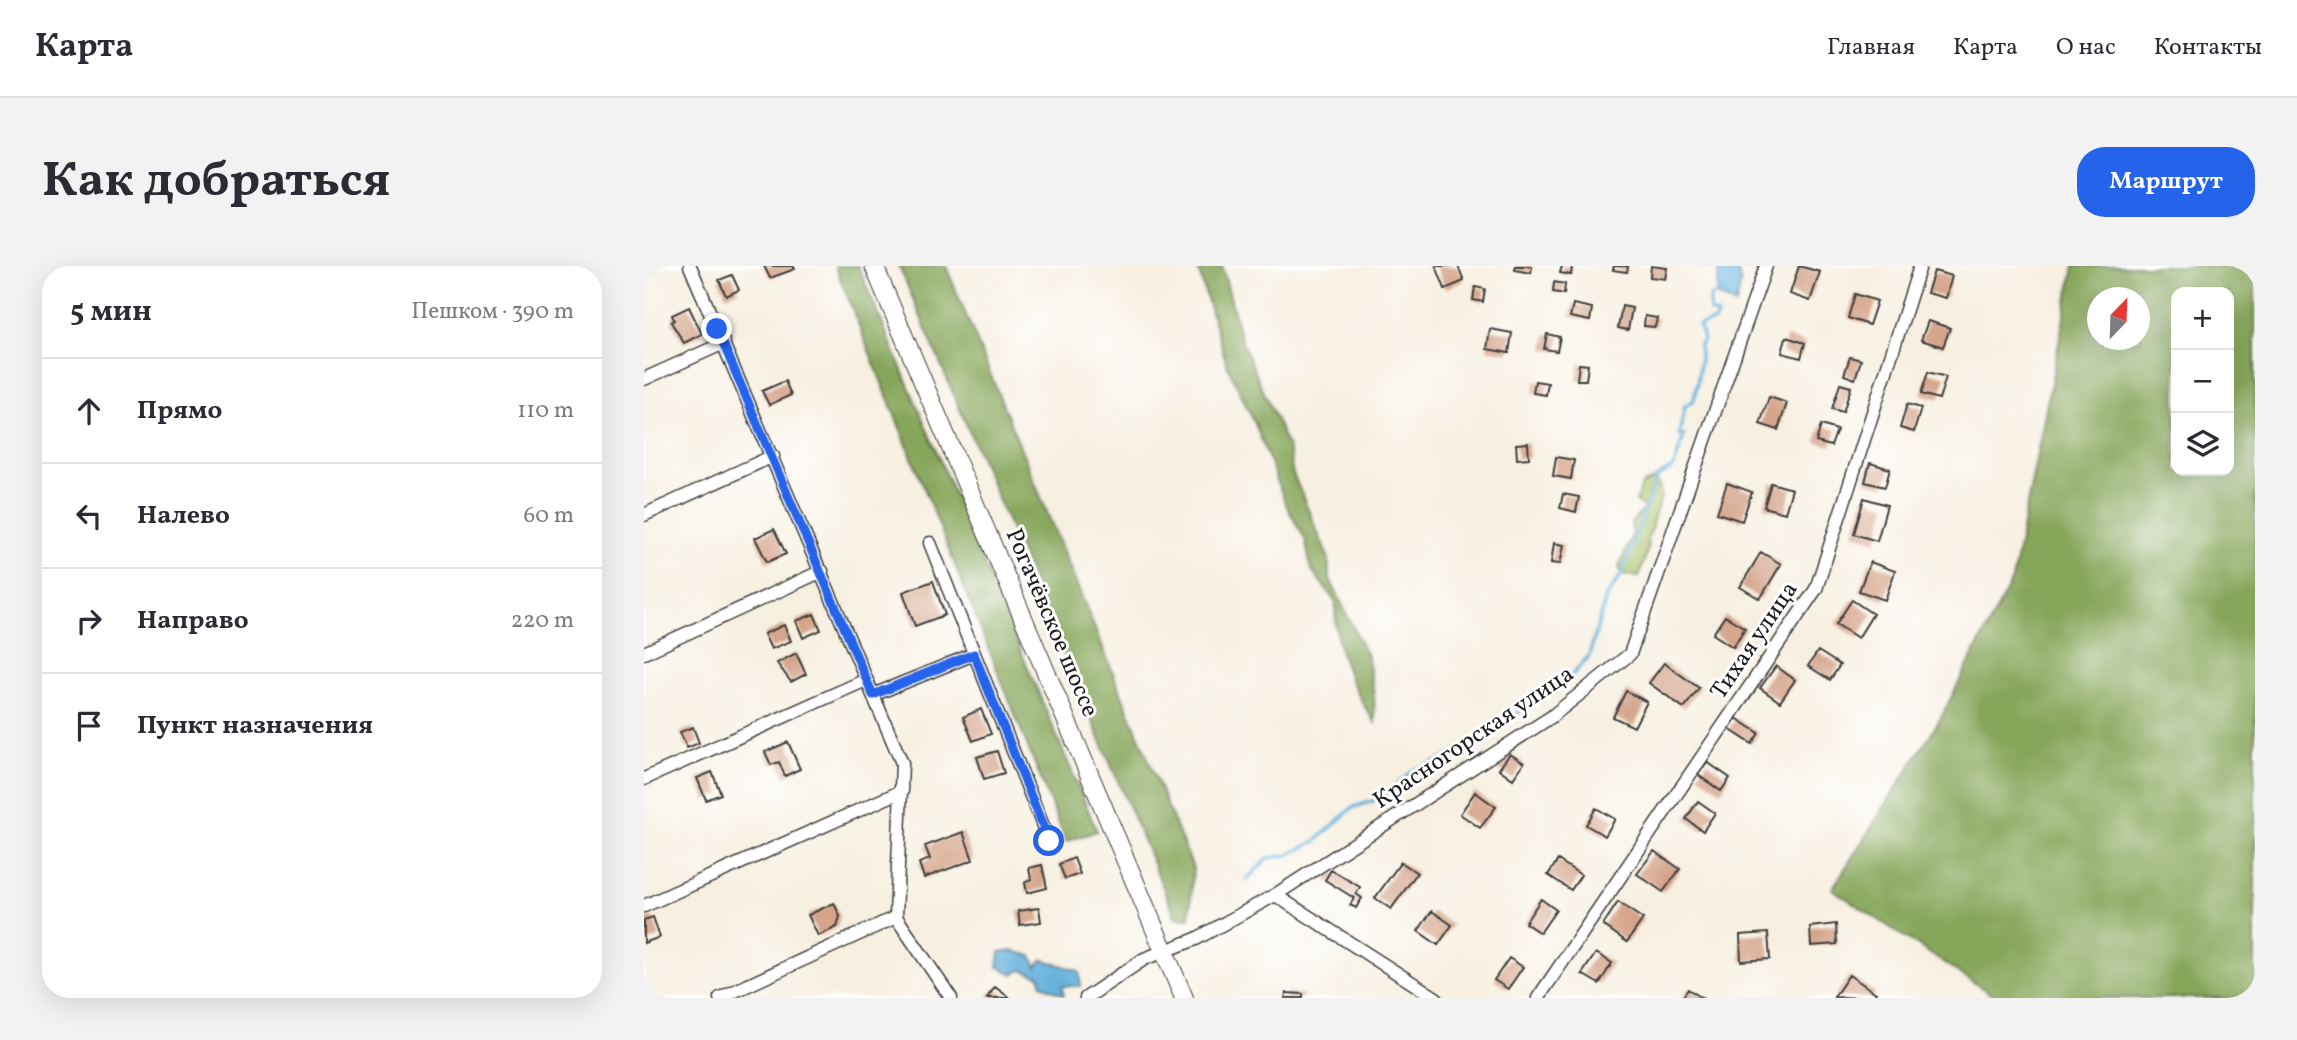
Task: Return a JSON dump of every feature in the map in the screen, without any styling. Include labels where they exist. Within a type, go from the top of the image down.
[{"type":"main road","name":"Рогачёвское шоссе","points":[[874,266],[1184,998]]},
{"type":"street","points":[[644,268],[649,266]]},
{"type":"street","points":[[690,266],[902,763],[896,918],[951,998]]},
{"type":"street","name":"Красногорская улица","points":[[1086,998],[1144,959],[1196,939],[1275,895],[1552,717],[1630,654],[1766,266]]},
{"type":"street","name":"Тихая улица","points":[[1538,998],[1816,589],[1920,266]]},
{"type":"street","points":[[644,379],[724,344]]},
{"type":"street","points":[[644,515],[773,456]]},
{"type":"street","points":[[930,543],[1049,841]]},
{"type":"street","points":[[644,653],[822,571]]},
{"type":"street","points":[[873,695],[974,654]]},
{"type":"street","points":[[644,779],[866,680]]},
{"type":"street","points":[[644,906],[902,791]]},
{"type":"street","points":[[1275,895],[1436,998]]},
{"type":"street","points":[[720,998],[896,918]]},
{"type":"green space","points":[[835,266],[858,266],[1097,831],[1066,842]]},
{"type":"green space","points":[[899,266],[946,266],[1193,868],[1190,918],[1176,918]]},
{"type":"green space","points":[[1197,266],[1222,266],[1242,342],[1288,447],[1293,474],[1329,559],[1329,577],[1368,658],[1374,694],[1375,723],[1345,666],[1337,635],[1336,603],[1311,569],[1305,539],[1287,507],[1256,426],[1227,365]]},
{"type":"green space","points":[[2074,266],[2255,266],[2255,998],[1997,998],[1832,889],[1939,721],[2012,580]]},
{"type":"green space","points":[[1656,478],[1661,498],[1647,539],[1648,549],[1639,577],[1622,574],[1619,567],[1633,533],[1631,523],[1645,508],[1636,502],[1642,485]]},
{"type":"water","points":[[1719,266],[1740,266],[1737,269],[1741,282],[1736,305],[1717,295]]},
{"type":"water","points":[[1013,951],[1032,956],[1037,967],[1042,959],[1079,971],[1081,986],[1062,986],[1064,995],[1042,985],[1040,976],[1022,970],[1013,974],[998,967],[1000,952]]},
{"type":"building","points":[[764,266],[793,266],[795,269],[770,278]]},
{"type":"building","points":[[1436,266],[1458,266],[1464,281],[1445,289]]},
{"type":"building","points":[[1515,266],[1532,266],[1531,273],[1515,270]]},
{"type":"building","points":[[1562,266],[1572,266],[1571,275],[1560,273]]},
{"type":"building","points":[[1614,266],[1628,266],[1627,272],[1613,270]]},
{"type":"building","points":[[1651,266],[1667,268],[1665,279],[1650,277]]},
{"type":"building","points":[[1799,266],[1820,272],[1810,301],[1790,294]]},
{"type":"building","points":[[1934,271],[1952,276],[1946,298],[1927,293]]},
{"type":"building","points":[[732,275],[739,290],[726,296],[719,280]]},
{"type":"building","points":[[1554,282],[1565,284],[1564,294],[1553,292]]},
{"type":"building","points":[[1475,287],[1485,289],[1483,302],[1473,300]]},
{"type":"building","points":[[1855,294],[1877,301],[1869,325],[1848,318]]},
{"type":"building","points":[[1573,304],[1592,308],[1590,321],[1570,317]]},
{"type":"building","points":[[1622,306],[1632,308],[1628,330],[1618,328]]},
{"type":"building","points":[[689,307],[702,334],[684,343],[671,322],[674,320],[672,315]]},
{"type":"building","points":[[1645,316],[1657,318],[1655,327],[1644,326]]},
{"type":"building","points":[[1928,321],[1950,328],[1943,347],[1921,340]]},
{"type":"building","points":[[1490,329],[1512,333],[1509,353],[1487,349]]},
{"type":"building","points":[[1547,334],[1560,337],[1557,351],[1544,349]]},
{"type":"building","points":[[1786,337],[1805,343],[1801,358],[1782,353]]},
{"type":"building","points":[[1850,357],[1861,360],[1855,379],[1844,375]]},
{"type":"building","points":[[1579,364],[1588,365],[1586,380],[1577,380]]},
{"type":"building","points":[[1928,372],[1946,377],[1939,399],[1921,394]]},
{"type":"building","points":[[785,381],[791,395],[769,405],[762,391]]},
{"type":"building","points":[[1535,381],[1548,383],[1546,395],[1533,393]]},
{"type":"building","points":[[1840,384],[1851,387],[1843,412],[1832,409]]},
{"type":"building","points":[[1769,397],[1787,403],[1778,430],[1760,424]]},
{"type":"building","points":[[1907,404],[1921,408],[1914,432],[1900,428]]},
{"type":"building","points":[[1821,425],[1837,430],[1831,446],[1816,442]]},
{"type":"building","points":[[1528,443],[1529,458],[1517,459],[1516,444]]},
{"type":"building","points":[[1556,457],[1574,460],[1571,479],[1553,476]]},
{"type":"building","points":[[1870,463],[1890,469],[1885,487],[1865,482]]},
{"type":"building","points":[[1727,483],[1752,492],[1742,521],[1717,513]]},
{"type":"building","points":[[1771,483],[1792,489],[1785,513],[1764,507]]},
{"type":"building","points":[[1563,494],[1579,497],[1576,512],[1560,508]]},
{"type":"building","points":[[1864,498],[1887,505],[1877,541],[1854,534]]},
{"type":"building","points":[[774,529],[786,554],[767,562],[755,538]]},
{"type":"building","points":[[1554,543],[1564,545],[1560,564],[1551,563]]},
{"type":"building","points":[[1761,552],[1781,564],[1760,599],[1740,587]]},
{"type":"building","points":[[1870,562],[1895,571],[1885,600],[1859,591]]},
{"type":"building","points":[[933,581],[945,615],[915,626],[903,592]]},
{"type":"building","points":[[1852,600],[1873,614],[1858,638],[1836,624]]},
{"type":"building","points":[[814,614],[821,630],[803,638],[796,621]]},
{"type":"building","points":[[1725,616],[1745,628],[1733,647],[1713,634]]},
{"type":"building","points":[[784,625],[791,641],[771,649],[764,634]]},
{"type":"building","points":[[1818,651],[1840,665],[1830,680],[1808,666]]},
{"type":"building","points":[[796,653],[806,674],[791,682],[777,663]]},
{"type":"building","points":[[1664,663],[1699,688],[1684,708],[1649,683]]},
{"type":"building","points":[[1776,666],[1795,680],[1780,702],[1760,688]]},
{"type":"building","points":[[1626,691],[1647,702],[1634,727],[1613,717]]},
{"type":"building","points":[[981,709],[991,734],[973,741],[963,717]]},
{"type":"building","points":[[1736,718],[1759,733],[1752,744],[1729,729]]},
{"type":"building","points":[[693,727],[699,743],[687,748],[680,732]]},
{"type":"building","points":[[788,742],[800,769],[785,776],[779,762],[771,765],[765,752]]},
{"type":"building","points":[[997,751],[1004,773],[984,779],[977,757]]},
{"type":"building","points":[[1510,754],[1524,763],[1513,779],[1499,769]]},
{"type":"building","points":[[1707,762],[1730,778],[1721,791],[1698,775]]},
{"type":"building","points":[[712,772],[721,794],[706,800],[697,778]]},
{"type":"building","points":[[1475,792],[1496,807],[1480,828],[1460,814]]},
{"type":"building","points":[[1698,801],[1715,813],[1703,831],[1686,819]]},
{"type":"building","points":[[1596,808],[1615,819],[1605,836],[1586,825]]},
{"type":"building","points":[[963,832],[973,860],[924,878],[919,863],[930,859],[925,846]]},
{"type":"building","points":[[1654,851],[1680,869],[1663,892],[1637,874]]},
{"type":"building","points":[[1074,858],[1080,874],[1065,879],[1059,864]]},
{"type":"building","points":[[1558,860],[1581,875],[1571,890],[1548,875]]},
{"type":"building","points":[[1401,862],[1417,873],[1391,909],[1375,898]]},
{"type":"building","points":[[1042,865],[1047,888],[1027,893],[1025,883],[1031,879],[1029,868]]},
{"type":"building","points":[[1331,870],[1360,887],[1356,894],[1362,898],[1356,908],[1350,905],[1354,898],[1325,880]]},
{"type":"building","points":[[1541,899],[1556,910],[1540,933],[1525,923]]},
{"type":"building","points":[[1618,902],[1643,919],[1627,942],[1603,925]]},
{"type":"building","points":[[834,903],[840,916],[837,927],[818,936],[808,915]]},
{"type":"building","points":[[1039,908],[1041,922],[1020,925],[1018,911]]},
{"type":"building","points":[[1432,911],[1452,925],[1438,945],[1418,931]]},
{"type":"building","points":[[653,917],[660,937],[644,943],[644,920]]},
{"type":"building","points":[[1836,924],[1837,944],[1811,946],[1810,927]]},
{"type":"building","points":[[1768,933],[1770,959],[1741,961],[1740,935]]},
{"type":"building","points":[[1596,953],[1612,963],[1599,984],[1582,974]]},
{"type":"building","points":[[1509,958],[1523,967],[1508,989],[1494,980]]},
{"type":"building","points":[[1849,975],[1876,993],[1873,998],[1834,997]]},
{"type":"building","points":[[995,987],[1010,998],[987,998]]},
{"type":"building","points":[[1688,989],[1702,998],[1682,998]]},
{"type":"building","points":[[1286,993],[1303,994],[1303,998],[1285,998]]},
{"type":"waterway","points":[[1247,879],[1268,858],[1288,855],[1316,841],[1352,808],[1381,798],[1414,770],[1442,760],[1564,684],[1589,656],[1606,597],[1622,574],[1656,478],[1674,467],[1684,435],[1679,435],[1685,406],[1694,400],[1700,364],[1699,346],[1704,340],[1699,326],[1715,321],[1717,315],[1710,312],[1710,297],[1718,293]]},
{"type":"route","points":[[717,329],[873,695],[974,654],[1049,841]]}]
